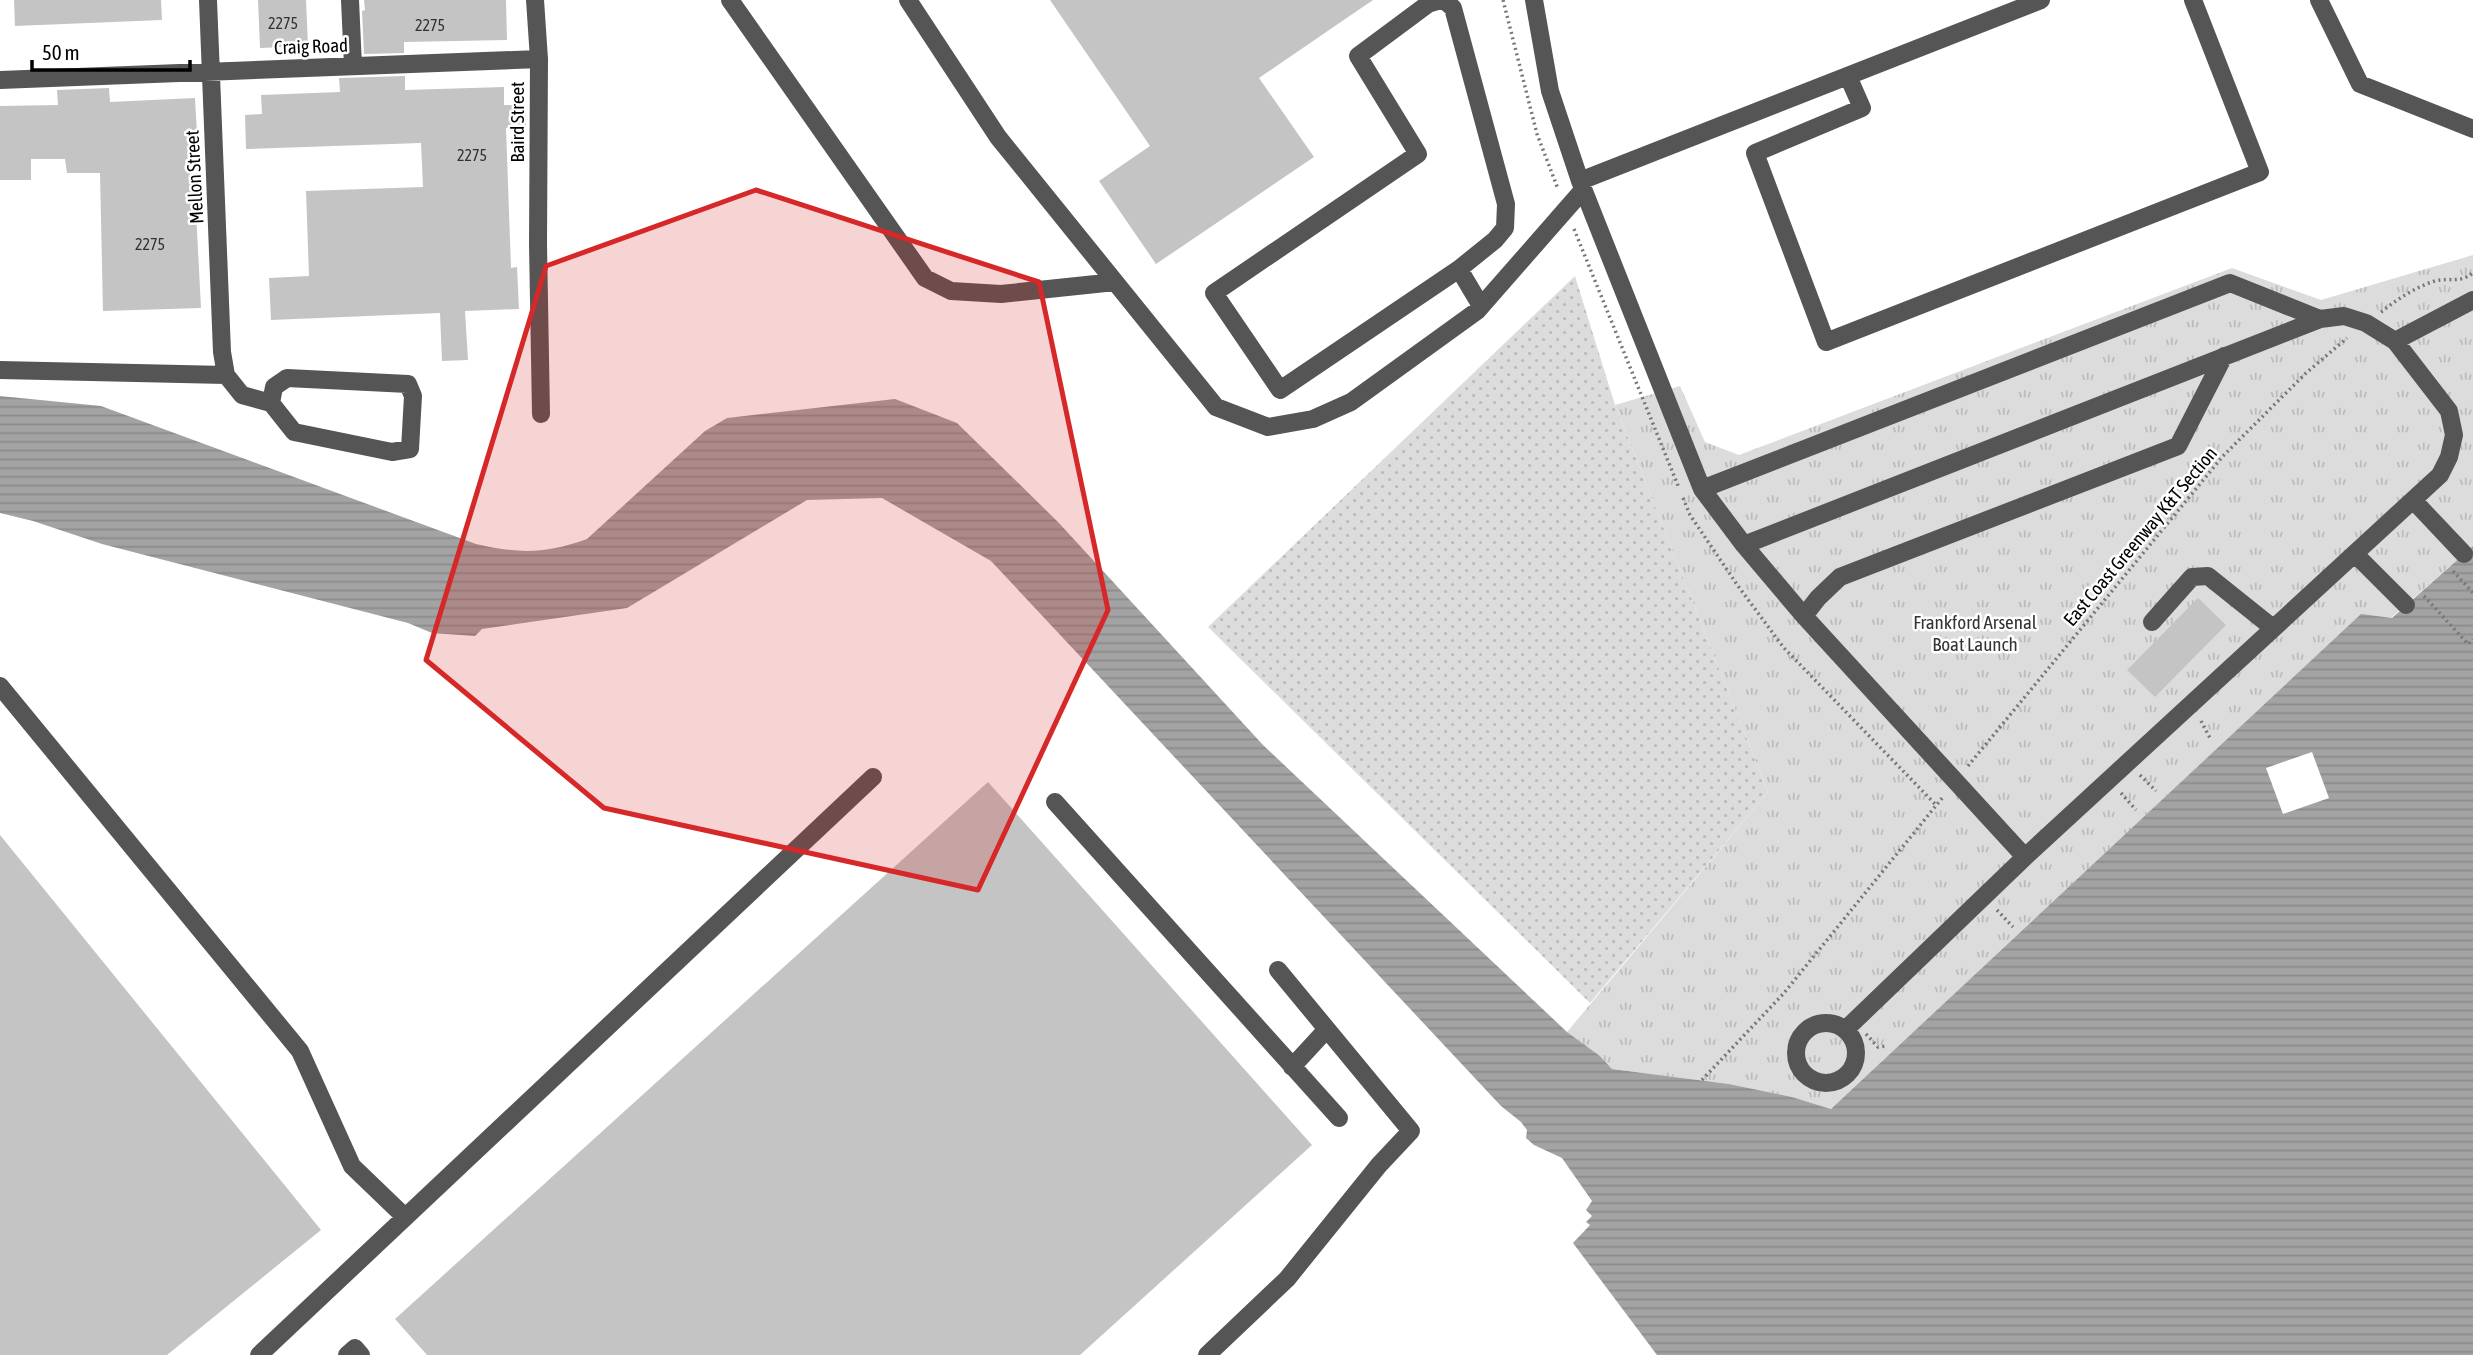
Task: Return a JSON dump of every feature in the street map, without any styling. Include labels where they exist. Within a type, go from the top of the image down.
[{"type":"street","name":"Mellon Street","points":[[208,0],[222,352],[226,375]]},
{"type":"street","points":[[350,0],[353,66]]},
{"type":"street","name":"Baird Street","points":[[535,0],[539,59],[541,414]]},
{"type":"street","points":[[730,0],[925,278],[951,291],[1001,294],[1115,282]]},
{"type":"street","points":[[908,0],[998,136],[1216,407],[1268,427],[1313,419],[1350,402],[1481,306],[1581,185],[2040,0]]},
{"type":"street","points":[[1443,0],[1453,8],[1506,204],[1505,228],[1495,240],[1458,269],[1280,390],[1214,293],[1418,154],[1358,56],[1428,4],[1443,0]]},
{"type":"street","points":[[1534,0],[1550,91],[1581,185],[1702,489],[1804,617],[2025,856]]},
{"type":"street","points":[[1848,76],[1862,108],[1755,153],[1826,342],[2260,172],[2193,0]]},
{"type":"street","points":[[2319,0],[2360,85],[2473,129]]},
{"type":"street","name":"Craig Road","points":[[0,80],[539,59]]},
{"type":"street","points":[[1458,269],[1481,306]]},
{"type":"street","points":[[1702,489],[2230,283],[2320,319]]},
{"type":"street","points":[[2395,341],[2473,300]]},
{"type":"street","points":[[1744,545],[2320,319],[2344,316],[2366,323],[2395,341],[2449,411],[2454,435],[2449,457],[2440,475],[2025,856],[1849,1026]]},
{"type":"street","points":[[1804,617],[1818,598],[1840,577],[2178,446],[2224,356]]},
{"type":"street","points":[[0,370],[226,375],[242,395],[271,403],[294,432],[392,452],[410,449],[413,396],[408,384],[287,378],[274,387],[271,403]]},
{"type":"street","points":[[2413,500],[2464,554]]},
{"type":"street","points":[[2355,554],[2406,605]]},
{"type":"street","points":[[2152,622],[2192,577],[2208,576],[2273,628]]},
{"type":"street","points":[[0,686],[300,1051],[352,1166],[405,1217]]},
{"type":"street","points":[[259,1355],[873,777]]},
{"type":"street","points":[[1055,802],[1339,1118]]},
{"type":"street","points":[[1207,1355],[1287,1279],[1379,1165],[1411,1131],[1278,970]]},
{"type":"street","points":[[1292,1067],[1327,1029]]},
{"type":"street","points":[[347,1355],[355,1348],[361,1355]]},
{"type":"path","points":[[1503,0],[1537,134],[1552,172]]},
{"type":"path","points":[[2384,310],[2410,291],[2438,281],[2463,280],[2473,273]]},
{"type":"path","name":"East Coast Greenway K&T Section","points":[[1965,769],[2223,456],[2305,374],[2352,335]]},
{"type":"path","points":[[2467,587],[2473,593]]},
{"type":"path","points":[[2439,613],[2468,644],[2473,639]]},
{"type":"path","points":[[1702,1080],[1774,1004],[1947,791]]},
{"type":"path","points":[[1849,1026],[1878,1046],[1887,1046]]},
{"type":"highlighted area","points":[[756,190],[1039,282],[1108,610],[978,890],[604,808],[426,660],[546,266]]},
{"type":"green space","name":"Frankford Arsenal Boat Launch","points":[[2473,255],[2473,546],[1831,1109],[1792,1097],[1729,1084],[1612,1069],[1600,1056],[1567,1032],[1768,792],[1615,405],[1680,386],[1705,442],[1739,455],[2232,268],[2321,300]]},
{"type":"green space","points":[[1575,276],[1615,405],[1768,792],[1590,1003],[1208,627]]},
{"type":"shaded area","points":[[0,396],[101,406],[476,544],[519,551],[558,548],[587,539],[705,431],[727,418],[895,399],[957,423],[1058,522],[1263,745],[1567,1032],[1600,1056],[1612,1069],[1729,1084],[1792,1097],[1831,1109],[2361,614],[2392,618],[2473,546],[2473,1355],[1657,1355],[1573,1243],[1590,1225],[1586,1222],[1592,1216],[1586,1210],[1592,1201],[1562,1158],[1534,1145],[1526,1138],[1527,1130],[1521,1122],[1501,1106],[991,561],[882,498],[807,500],[627,608],[482,629],[475,636],[432,633],[408,623],[102,544],[0,513]]},
{"type":"pier","points":[[2312,752],[2329,798],[2283,814],[2266,768]]},
{"type":"building","points":[[14,0],[161,0],[162,20],[15,26]]},
{"type":"building","points":[[258,0],[306,0],[308,46],[260,48]]},
{"type":"building","points":[[364,0],[506,0],[507,40],[404,42],[404,53],[364,54]]},
{"type":"building","points":[[1050,0],[1373,0],[1259,78],[1314,157],[1156,264],[1099,181],[1150,146]]},
{"type":"building","points":[[405,76],[405,90],[504,87],[504,105],[525,105],[526,127],[506,128],[511,268],[517,267],[519,309],[465,311],[468,360],[442,361],[440,313],[271,320],[269,278],[309,276],[306,191],[423,187],[421,143],[246,149],[245,115],[262,114],[261,95],[340,92],[339,78]]},
{"type":"building","points":[[109,88],[110,102],[195,98],[198,152],[193,153],[201,308],[103,311],[100,173],[67,173],[65,159],[31,159],[31,180],[0,180],[0,106],[58,105],[57,90]]},
{"type":"building","points":[[2198,598],[2226,625],[2155,697],[2127,670]]},
{"type":"building","points":[[988,782],[1312,1145],[1080,1355],[427,1355],[395,1319]]},
{"type":"building","points":[[0,835],[321,1230],[167,1355],[0,1355]]}]
